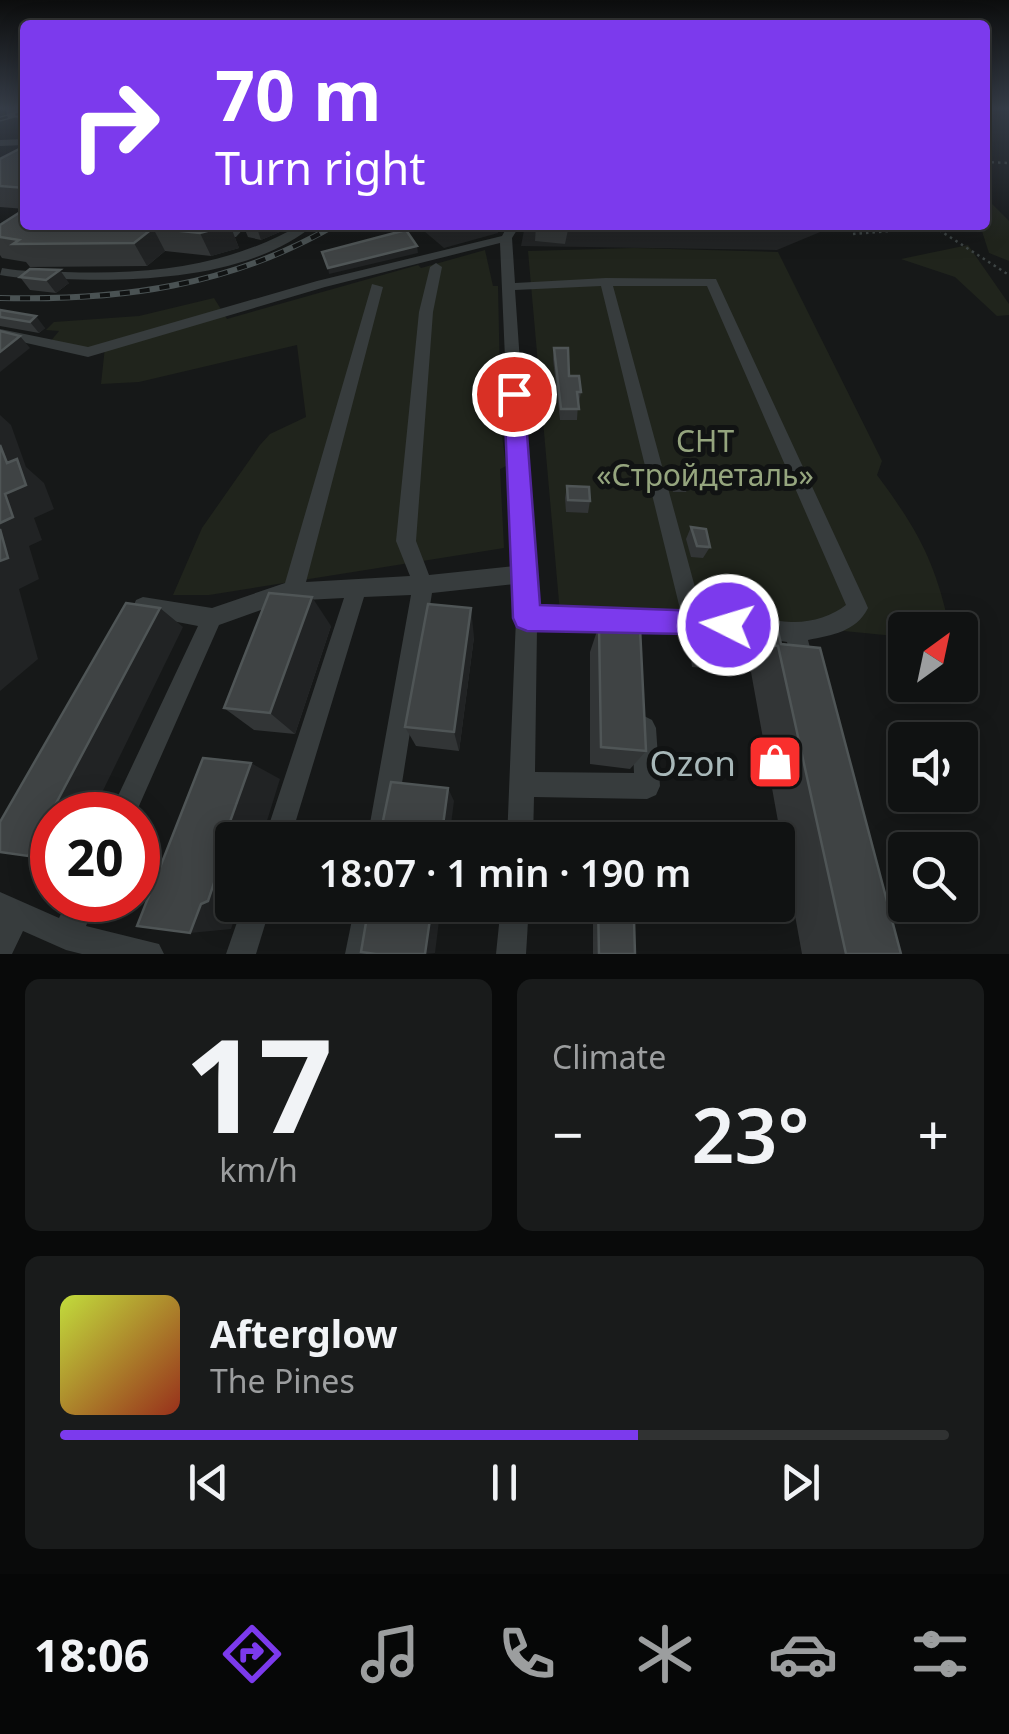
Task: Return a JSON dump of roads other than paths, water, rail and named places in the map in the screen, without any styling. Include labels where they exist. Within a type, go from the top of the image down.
[{"type":"street","points":[[232,235],[236,230]]},
{"type":"street","points":[[2,272],[113,278],[173,273],[249,253],[297,230]]},
{"type":"street","points":[[0,333],[88,352],[510,231],[508,287],[527,618],[522,822]]},
{"type":"street","points":[[383,822],[423,585],[406,541],[426,312],[436,266]]},
{"type":"street","points":[[606,282],[694,622]]},
{"type":"street","points":[[508,287],[712,282],[858,608],[840,624],[795,632],[694,622],[527,618]]},
{"type":"street","points":[[293,592],[377,288]]},
{"type":"street","points":[[133,624],[142,607],[212,618],[293,592],[423,585],[524,574]]},
{"type":"street","points":[[283,822],[357,588]]},
{"type":"street","points":[[133,792],[212,618]]},
{"type":"street","points":[[795,632],[809,689]]},
{"type":"street","points":[[525,784],[647,786],[643,710]]},
{"type":"street","points":[[0,947],[9,909],[66,936],[149,954]]},
{"type":"street","points":[[66,936],[73,922]]},
{"type":"street","points":[[241,954],[251,922]]},
{"type":"street","points":[[360,954],[365,922]]},
{"type":"street","points":[[512,954],[514,922]]},
{"type":"railway","points":[[0,298],[88,296],[173,286],[256,263],[326,230]]},
{"type":"place","name":"Ozon","points":[[775,762]]},
{"type":"park label","name":"СНТ «Стройдеталь»","points":[[705,457]]}]
